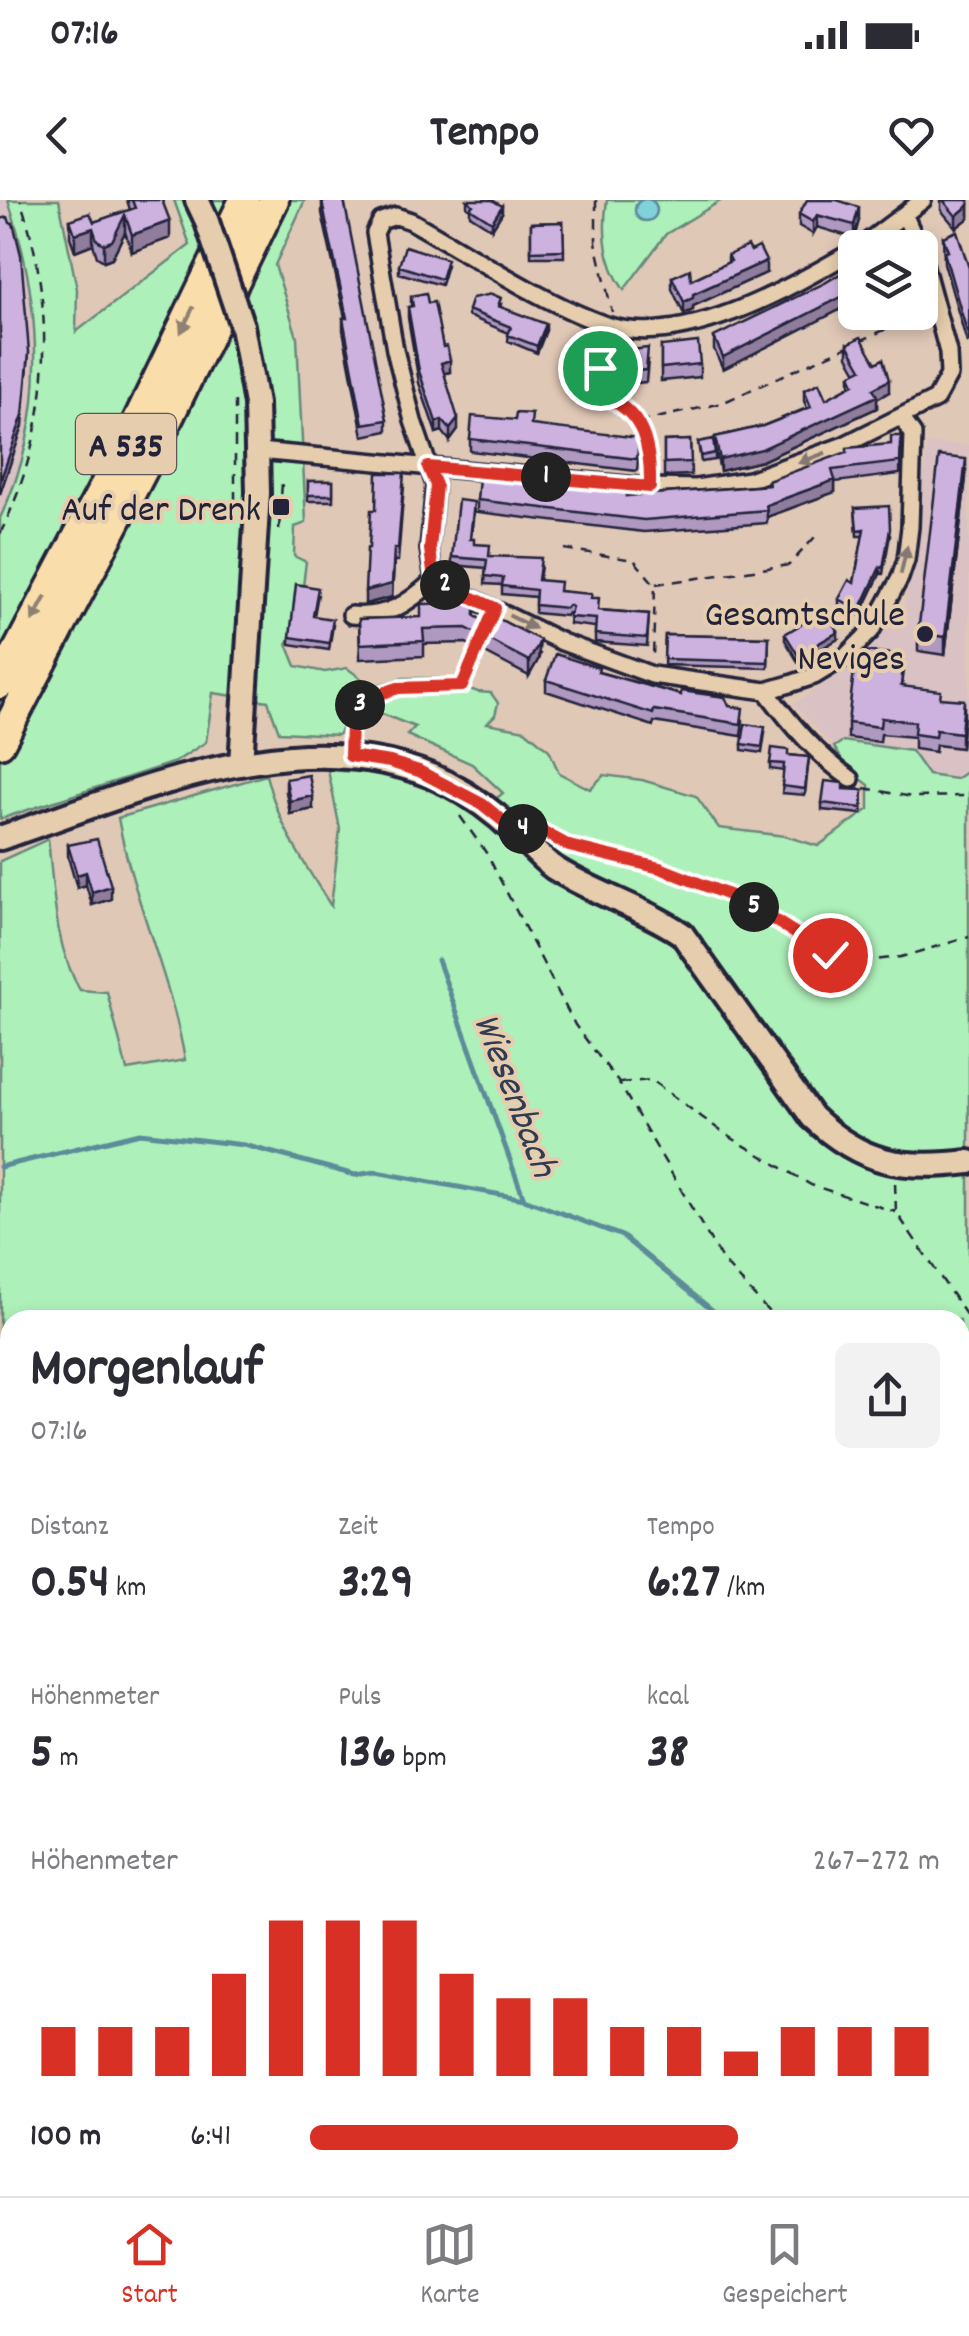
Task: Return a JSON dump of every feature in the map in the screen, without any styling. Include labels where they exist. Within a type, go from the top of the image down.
[{"type":"highway","name":"A 535","points":[[0,684],[124,449],[244,200]]},
{"type":"highway","name":"A 535","points":[[0,743],[149,458],[274,200]]},
{"type":"main road","points":[[202,209],[242,326],[252,376],[258,451],[241,764]]},
{"type":"main road","points":[[0,838],[178,779],[241,764],[294,756],[350,756],[419,771],[482,804],[550,866],[682,934],[812,1118],[834,1139],[861,1155],[896,1165],[969,1162]]},
{"type":"street","points":[[885,230],[923,200]]},
{"type":"street","points":[[434,580],[430,549],[436,485],[395,350],[375,232],[381,221],[396,216],[536,292],[610,326],[667,330],[700,324],[800,281],[838,260]]},
{"type":"street","points":[[905,216],[912,230]]},
{"type":"street","points":[[258,451],[650,487],[696,488],[749,480],[844,446],[936,399],[949,375],[948,352],[938,314]]},
{"type":"street","points":[[434,580],[562,642],[652,675],[766,691],[814,676],[845,657],[871,631],[892,596],[906,560],[914,434],[901,418]]},
{"type":"street","points":[[351,615],[389,613],[412,600],[434,580]]},
{"type":"street","points":[[766,691],[804,739],[851,779]]},
{"type":"path","points":[[0,534],[33,440],[43,376],[39,277],[20,200]]},
{"type":"path","points":[[596,200],[596,242],[610,326],[600,368],[602,396],[618,402],[639,422],[650,448],[650,487]]},
{"type":"path","points":[[639,422],[722,403],[883,330]]},
{"type":"path","points":[[235,400],[235,500]]},
{"type":"path","points":[[280,530],[282,482]]},
{"type":"path","points":[[655,585],[788,565],[815,537]]},
{"type":"path","points":[[564,549],[634,560],[655,585],[652,675]]},
{"type":"path","points":[[350,756],[351,722],[365,699],[398,688],[462,686],[482,639]]},
{"type":"path","points":[[851,779],[864,788],[912,797],[969,796]]},
{"type":"path","points":[[460,815],[486,854],[575,1025],[619,1083],[722,1260],[767,1310]]},
{"type":"path","points":[[512,828],[538,829],[569,846],[660,868],[744,901],[830,955],[865,962],[969,937]]},
{"type":"path","points":[[619,1083],[651,1080],[725,1134],[811,1184],[896,1212]]},
{"type":"path","points":[[894,1180],[896,1212],[963,1310]]},
{"type":"shaded area","points":[[0,200],[8,200],[19,233],[36,348],[29,438],[13,491],[0,518]]},
{"type":"shaded area","name":"Gesamtschule Neviges","points":[[928,444],[969,445],[969,770],[956,779],[927,775],[911,751],[843,741],[834,747],[794,704],[856,662],[905,607]]},
{"type":"green space","points":[[8,200],[59,200],[77,289],[76,332],[190,245],[174,200],[305,200],[275,265],[297,337],[306,523],[295,527],[294,556],[306,562],[299,615],[287,644],[296,666],[325,672],[347,668],[366,682],[338,735],[279,732],[268,701],[213,693],[206,742],[175,762],[0,819],[0,518],[27,441],[35,360],[28,279]]},
{"type":"green space","points":[[607,200],[722,200],[666,234],[624,290],[606,247]]},
{"type":"green space","points":[[403,678],[439,678],[491,693],[498,703],[495,715],[487,723],[525,730],[549,750],[559,773],[590,789],[604,775],[642,780],[696,796],[719,828],[785,836],[818,846],[869,809],[869,785],[848,769],[834,747],[843,741],[911,751],[928,775],[956,779],[969,770],[969,1310],[0,1310],[0,861],[48,839],[56,917],[71,973],[80,990],[107,992],[127,1070],[185,1060],[118,818],[266,775],[285,827],[331,906],[340,829],[328,770],[401,775],[479,813],[503,793],[472,764],[407,735],[415,727],[367,708],[377,685]]},
{"type":"water","points":[[646,199],[654,202],[654,218],[646,221],[638,218],[635,210],[638,202]]},
{"type":"building","points":[[132,200],[162,200],[170,221],[132,235],[125,215],[112,241],[104,244],[97,240],[93,228],[75,234],[70,220],[90,213],[94,222],[135,208]]},
{"type":"building","points":[[344,200],[387,420],[363,424],[343,318],[347,318],[322,202]]},
{"type":"building","points":[[467,200],[492,200],[502,206],[492,222],[470,208],[473,205]]},
{"type":"building","points":[[807,200],[837,200],[859,207],[854,225],[817,215],[813,222],[799,214]]},
{"type":"building","points":[[943,200],[969,200],[969,205],[956,216]]},
{"type":"building","points":[[8,217],[21,255],[29,352],[23,415],[0,482],[0,219]]},
{"type":"building","points":[[563,222],[564,250],[531,251],[531,223]]},
{"type":"building","points":[[957,231],[969,268],[967,332],[944,252],[948,251],[943,237]]},
{"type":"building","points":[[405,246],[447,259],[441,279],[399,266]]},
{"type":"building","points":[[748,246],[751,251],[759,247],[766,261],[693,294],[684,302],[672,277],[690,269],[691,280],[731,261],[728,255]]},
{"type":"building","points":[[838,275],[838,299],[723,357],[714,337]]},
{"type":"building","points":[[426,293],[428,303],[434,302],[443,347],[447,346],[450,360],[441,363],[458,419],[450,429],[442,420],[436,422],[419,371],[408,307],[413,306],[411,296]]},
{"type":"building","points":[[492,294],[501,298],[498,306],[546,324],[537,346],[508,335],[511,327],[468,310],[472,298]]},
{"type":"building","points":[[861,337],[876,363],[883,359],[889,380],[873,389],[877,396],[762,449],[720,459],[715,437],[763,426],[811,407],[804,390],[819,383],[826,399],[854,384],[850,375],[862,369],[848,344]]},
{"type":"building","points":[[571,338],[592,347],[583,367],[562,358]]},
{"type":"building","points":[[698,342],[700,364],[661,368],[661,346]]},
{"type":"building","points":[[648,348],[646,370],[615,373],[613,352]]},
{"type":"building","points":[[516,413],[532,414],[531,425],[639,438],[637,459],[470,439],[472,416],[515,420]]},
{"type":"building","points":[[891,436],[901,436],[900,462],[832,470],[835,480],[766,505],[767,510],[644,520],[477,500],[479,478],[627,492],[626,496],[769,485],[768,481],[847,452],[847,448],[891,444]]},
{"type":"building","points":[[713,439],[715,453],[701,456],[698,442]]},
{"type":"building","points":[[690,440],[691,462],[664,463],[664,441]]},
{"type":"building","points":[[939,456],[966,459],[945,637],[918,633]]},
{"type":"building","points":[[377,473],[404,473],[398,549],[394,549],[392,584],[365,591],[371,510],[376,510]]},
{"type":"building","points":[[308,481],[333,481],[333,495],[308,495]]},
{"type":"building","points":[[458,500],[474,502],[470,539],[474,539],[474,544],[490,545],[489,556],[541,558],[538,580],[560,582],[559,591],[592,594],[591,598],[599,598],[598,610],[649,614],[647,638],[595,634],[596,619],[569,617],[572,607],[568,605],[535,605],[536,590],[502,586],[503,578],[485,576],[487,560],[452,557]]},
{"type":"building","points":[[889,506],[890,529],[883,568],[880,567],[860,610],[839,599],[849,580],[854,583],[864,529],[857,530],[855,508]]},
{"type":"building","points":[[296,584],[318,588],[313,616],[333,619],[329,643],[290,637]]},
{"type":"building","points":[[421,604],[475,605],[475,616],[493,626],[497,618],[540,640],[529,661],[466,628],[423,629],[424,641],[360,644],[359,619],[421,617]]},
{"type":"building","points":[[825,610],[838,632],[798,655],[785,634]]},
{"type":"building","points":[[665,635],[769,637],[768,662],[664,659]]},
{"type":"building","points":[[863,651],[904,655],[901,686],[941,691],[940,698],[964,700],[961,733],[936,730],[935,737],[914,734],[915,722],[881,718],[880,727],[848,723],[855,661],[861,662]]},
{"type":"building","points":[[555,654],[599,668],[598,672],[681,695],[681,691],[725,697],[729,706],[743,708],[741,724],[654,710],[653,714],[546,680]]},
{"type":"building","points":[[745,724],[765,727],[762,747],[742,744]]},
{"type":"building","points":[[772,748],[788,750],[788,755],[809,757],[805,789],[782,786],[784,764],[770,763]]},
{"type":"building","points":[[309,775],[313,796],[290,801],[286,779]]},
{"type":"building","points":[[825,781],[843,783],[843,789],[863,790],[862,808],[822,803]]},
{"type":"building","points":[[97,839],[111,886],[92,892],[86,872],[77,875],[68,845]]},
{"type":"waterway","name":"Wiesenbach","points":[[438,960],[524,1199],[622,1236],[712,1310]]},
{"type":"waterway","points":[[0,1167],[140,1133],[244,1145],[355,1175],[376,1172],[524,1199]]},
{"type":"place","name":"Auf der Drenk","points":[[281,507]]},
{"type":"place","name":"Gesamtschule Neviges","points":[[925,634]]},
{"type":"route","points":[[600,368],[602,396],[618,402],[639,422],[650,448],[650,487],[428,467],[436,485],[430,549],[434,580],[495,608],[462,686],[398,688],[365,699],[351,722],[350,756],[419,771],[482,804],[512,828],[538,829],[569,846],[660,868],[744,901],[830,955]]}]
